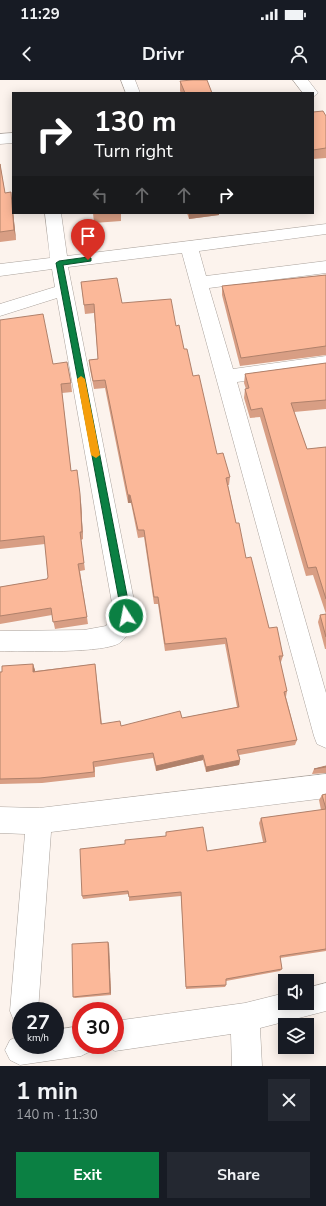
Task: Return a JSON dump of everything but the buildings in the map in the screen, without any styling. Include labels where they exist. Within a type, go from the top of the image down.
[{"type":"street","points":[[128,80],[133,92]]},
{"type":"street","points":[[300,80],[310,92]]},
{"type":"street","points":[[314,97],[318,102],[314,103]]},
{"type":"street","points":[[0,140],[12,138]]},
{"type":"street","points":[[0,641],[84,640],[113,635],[126,616],[59,263],[53,214]]},
{"type":"street","points":[[0,270],[326,229]]},
{"type":"street","points":[[189,246],[326,736]]},
{"type":"street","points":[[199,283],[326,267]]},
{"type":"street","points":[[0,310],[64,290]]},
{"type":"street","points":[[226,377],[326,363]]},
{"type":"street","points":[[0,820],[39,821],[326,786]]},
{"type":"street","points":[[25,1002],[39,821]]},
{"type":"street","points":[[314,1000],[326,997]]},
{"type":"street","points":[[124,1035],[245,1017],[278,1009]]},
{"type":"street","points":[[245,1017],[247,1066]]},
{"type":"slow traffic","points":[[81,379],[96,455]]},
{"type":"route","points":[[88,260],[59,263],[126,616]]}]
